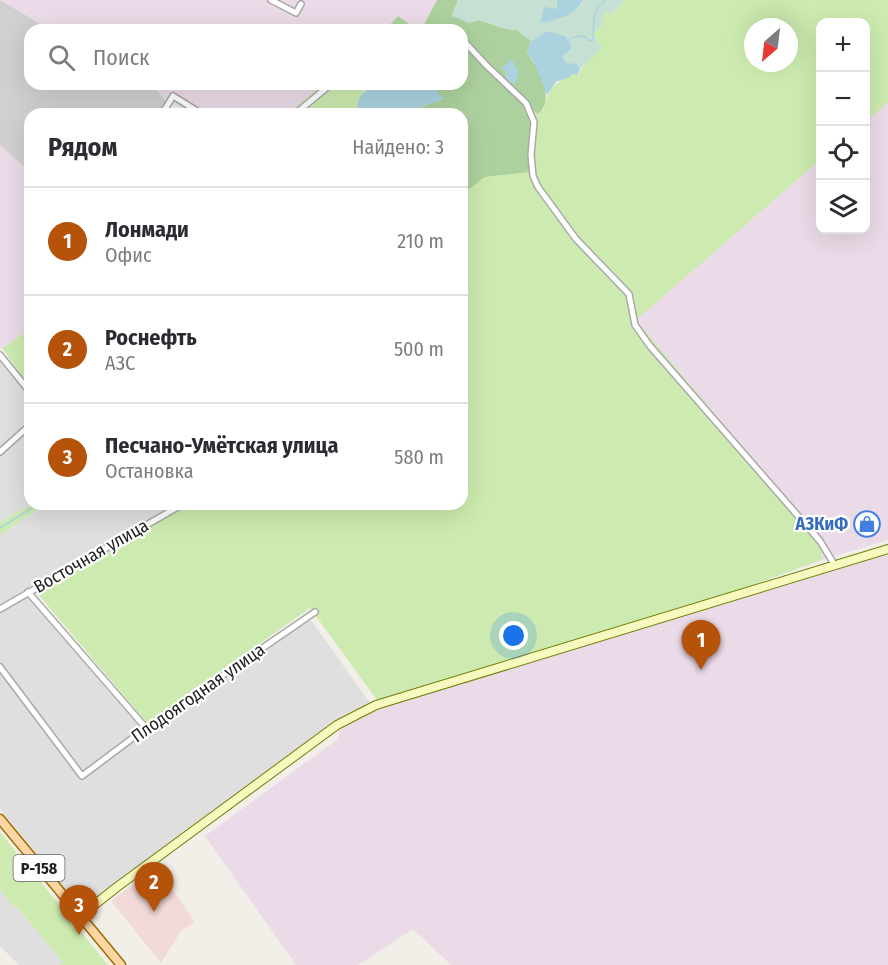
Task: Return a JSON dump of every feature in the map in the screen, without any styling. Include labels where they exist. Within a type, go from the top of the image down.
[{"type":"main road","points":[[79,917],[117,886],[337,724],[355,714],[383,703],[888,549]]},
{"type":"main road","name":"Р-158","points":[[0,819],[121,965]]},
{"type":"street","points":[[271,0],[296,14],[301,4]]},
{"type":"street","points":[[468,45],[526,103],[534,122],[531,164],[538,187],[576,239],[629,294],[635,325],[650,346],[820,541],[834,564]]},
{"type":"street","points":[[302,108],[325,90]]},
{"type":"street","points":[[166,108],[173,96],[192,108]]},
{"type":"street","points":[[0,355],[24,385]]},
{"type":"street","points":[[0,452],[24,430]]},
{"type":"street","name":"Восточная улица","points":[[0,609],[172,510]]},
{"type":"street","points":[[28,592],[146,728]]},
{"type":"street","name":"Плодоягодная улица","points":[[0,667],[82,776],[146,728],[315,612]]},
{"type":"shaded area","points":[[0,0],[40,24],[24,24],[24,90],[157,90],[166,101],[162,108],[24,108],[24,167],[0,145]]},
{"type":"shaded area","points":[[2,0],[437,0],[424,24],[409,24],[398,16],[391,24],[40,24]]},
{"type":"shaded area","points":[[157,90],[315,90],[295,108],[182,108],[166,101]]},
{"type":"shaded area","points":[[888,102],[888,540],[822,560],[820,538],[635,320],[816,163],[816,234],[870,234],[870,118]]},
{"type":"shaded area","points":[[0,145],[24,167],[24,333],[0,349]]},
{"type":"shaded area","points":[[0,361],[24,390],[24,508],[0,522]]},
{"type":"shaded area","points":[[37,510],[172,510],[29,592],[146,728],[308,616],[370,703],[334,721],[93,899],[80,901],[71,897],[0,809],[0,535]]},
{"type":"shaded area","points":[[888,554],[888,965],[451,965],[413,929],[358,965],[296,965],[205,836],[338,739],[340,729],[373,711]]},
{"type":"shaded area","points":[[162,863],[162,874],[195,922],[181,931],[161,963],[111,901]]},
{"type":"shaded area","points":[[0,889],[63,962],[59,965],[19,965],[0,946]]},
{"type":"green space","points":[[437,0],[458,0],[452,16],[517,30],[531,41],[527,53],[544,84],[546,100],[538,114],[534,111],[528,114],[532,126],[528,150],[530,172],[485,177],[468,190],[468,108],[418,108],[443,99],[435,90],[468,90],[468,24],[424,24]]},
{"type":"green space","points":[[458,0],[557,0],[557,9],[540,22],[582,3],[583,0],[625,0],[611,14],[605,12],[602,26],[593,33],[602,48],[580,69],[577,64],[566,64],[563,56],[572,48],[566,36],[547,31],[531,41],[517,30],[506,29],[479,20],[469,23],[452,16]]},
{"type":"green space","points":[[625,0],[888,0],[888,102],[870,118],[870,18],[816,18],[816,163],[636,320],[820,539],[822,560],[730,593],[377,700],[310,608],[147,723],[37,593],[174,510],[468,510],[468,190],[485,177],[530,172],[528,150],[532,126],[528,114],[543,110],[553,87],[572,74],[577,75],[590,58],[602,48],[592,33],[605,12],[611,14]]},
{"type":"green space","points":[[398,16],[409,24],[391,24]]},
{"type":"green space","points":[[315,90],[364,90],[358,108],[295,108]]},
{"type":"green space","points":[[24,333],[24,379],[2,348]]},
{"type":"green space","points":[[24,508],[37,510],[0,535],[0,522]]},
{"type":"green space","points":[[0,832],[108,965],[59,965],[63,962],[16,906],[13,907],[0,889]]},
{"type":"water","points":[[557,0],[583,0],[570,14],[540,23],[544,7],[557,9]]},
{"type":"water","points":[[547,31],[566,36],[572,48],[563,56],[566,63],[577,64],[580,69],[577,75],[572,74],[556,82],[547,95],[534,62],[527,53],[531,41]]},
{"type":"water","points":[[511,58],[519,72],[515,84],[507,81],[505,71],[501,67],[506,65]]},
{"type":"water","points":[[367,90],[435,90],[443,99],[418,108],[357,108],[361,95]]},
{"type":"waterway","points":[[568,41],[573,37],[584,36],[589,41],[593,40],[594,16],[598,7],[606,0]]},
{"type":"waterway","points":[[0,528],[28,510]]},
{"type":"place","name":"АЗКиФ","points":[[867,524]]},
{"type":"place","name":"Лонмади","points":[[701,670]]},
{"type":"place","name":"Роснефть","points":[[154,912]]},
{"type":"place","name":"Песчано-Умётская улица","points":[[79,935]]}]
